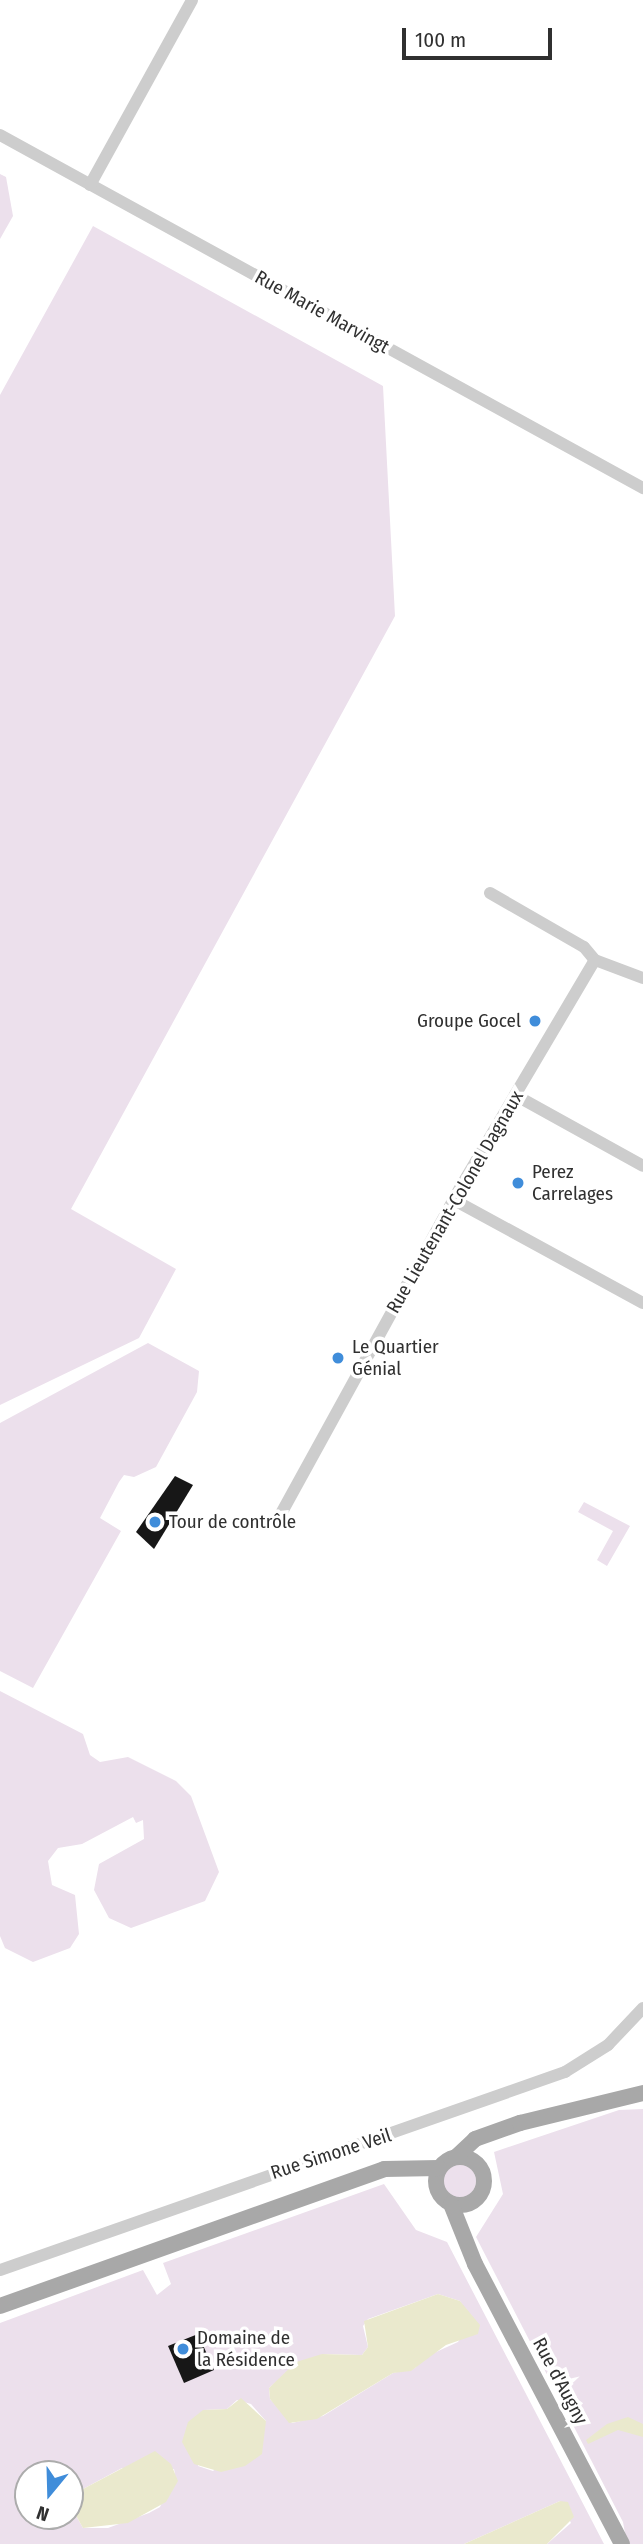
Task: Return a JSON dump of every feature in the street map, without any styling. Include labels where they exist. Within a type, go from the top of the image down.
[{"type":"main road","points":[[0,2306],[402,2166],[439,2168],[457,2157],[475,2139],[565,2108],[643,2093]]},
{"type":"main road","points":[[464,2235],[469,2204],[484,2186],[479,2166],[485,2147],[501,2130]]},
{"type":"main road","points":[[457,2157],[479,2166]]},
{"type":"main road","points":[[402,2166],[436,2185],[451,2204],[469,2204]]},
{"type":"main road","points":[[436,2185],[439,2168]]},
{"type":"main road","name":"Rue d'Augny","points":[[451,2204],[464,2235],[622,2544]]},
{"type":"street","points":[[90,185],[192,0]]},
{"type":"street","name":"Rue Marie Marvingt","points":[[0,135],[643,488]]},
{"type":"street","points":[[490,893],[584,947],[595,960],[643,978]]},
{"type":"street","name":"Rue Lieutenant-Colonel Dagnaux","points":[[277,1521],[454,1199],[595,960]]},
{"type":"street","points":[[515,1096],[643,1166]]},
{"type":"street","points":[[454,1199],[643,1303]]},
{"type":"street","name":"Rue Simone Veil","points":[[0,2270],[565,2072],[608,2045],[643,2008]]},
{"type":"shaded area","points":[[0,174],[6,177],[13,216],[0,239]]},
{"type":"shaded area","points":[[93,226],[383,386],[395,616],[71,1209],[176,1269],[139,1338],[0,1405],[0,395]]},
{"type":"shaded area","points":[[148,1343],[199,1371],[197,1392],[156,1467],[134,1477],[124,1475],[119,1482],[100,1518],[121,1531],[33,1688],[0,1671],[0,1423]]},
{"type":"shaded area","points":[[584,1502],[630,1526],[607,1566],[597,1560],[613,1531],[578,1512]]},
{"type":"shaded area","points":[[0,1691],[83,1734],[90,1755],[100,1762],[128,1757],[176,1781],[191,1796],[219,1872],[205,1901],[131,1928],[109,1918],[94,1890],[99,1864],[144,1839],[143,1820],[136,1823],[133,1817],[82,1844],[58,1848],[48,1861],[52,1885],[75,1895],[79,1934],[70,1948],[33,1962],[5,1948],[0,1936]]},
{"type":"shaded area","points":[[643,2109],[643,2544],[627,2544],[623,2522],[476,2237],[503,2194],[494,2152],[619,2110]]},
{"type":"shaded area","points":[[459,2164],[471,2169],[476,2181],[471,2193],[459,2198],[447,2193],[442,2181],[447,2169]]},
{"type":"shaded area","points":[[384,2184],[416,2230],[447,2242],[604,2544],[547,2544],[571,2523],[560,2501],[464,2544],[0,2544],[0,2323],[143,2270],[157,2295],[171,2284],[163,2263]],"holes":[[[438,2294],[460,2301],[472,2321],[458,2342],[425,2357],[415,2368],[393,2373],[323,2416],[292,2423],[270,2399],[269,2388],[287,2372],[323,2354],[362,2355],[368,2347],[363,2326],[368,2319]],[[237,2400],[251,2404],[266,2421],[213,2471],[198,2466],[203,2410],[227,2409]],[[14,2460],[84,2460],[84,2488],[122,2468],[174,2469],[175,2474],[160,2507],[108,2528],[14,2530]]]},
{"type":"shaded area","points":[[438,2294],[460,2301],[480,2325],[478,2334],[446,2345],[411,2371],[393,2373],[317,2419],[289,2423],[270,2399],[269,2388],[296,2362],[322,2354],[362,2355],[368,2347],[364,2321]]},
{"type":"shaded area","points":[[241,2398],[266,2421],[262,2454],[245,2466],[221,2472],[194,2464],[182,2442],[188,2422],[203,2410],[227,2409]]},
{"type":"shaded area","points":[[628,2417],[643,2424],[643,2437],[618,2430],[588,2444],[586,2440],[607,2424]]},
{"type":"shaded area","points":[[155,2451],[171,2464],[178,2481],[166,2502],[128,2523],[84,2528],[84,2488]]},
{"type":"shaded area","points":[[560,2501],[568,2502],[574,2517],[547,2544],[464,2544]]},
{"type":"building","name":"Tour de contrôle","points":[[175,1476],[193,1485],[154,1549],[136,1532]]},
{"type":"building","points":[[198,2334],[214,2370],[184,2383],[168,2346]]},
{"type":"place","name":"Groupe Gocel","points":[[535,1021]]},
{"type":"place","name":"Perez Carrelages","points":[[518,1183]]},
{"type":"place","name":"Le Quartier Génial","points":[[338,1358]]},
{"type":"place","name":"Tour de contrôle","points":[[155,1522]]},
{"type":"place","name":"Domaine de la Résidence","points":[[183,2349]]}]
